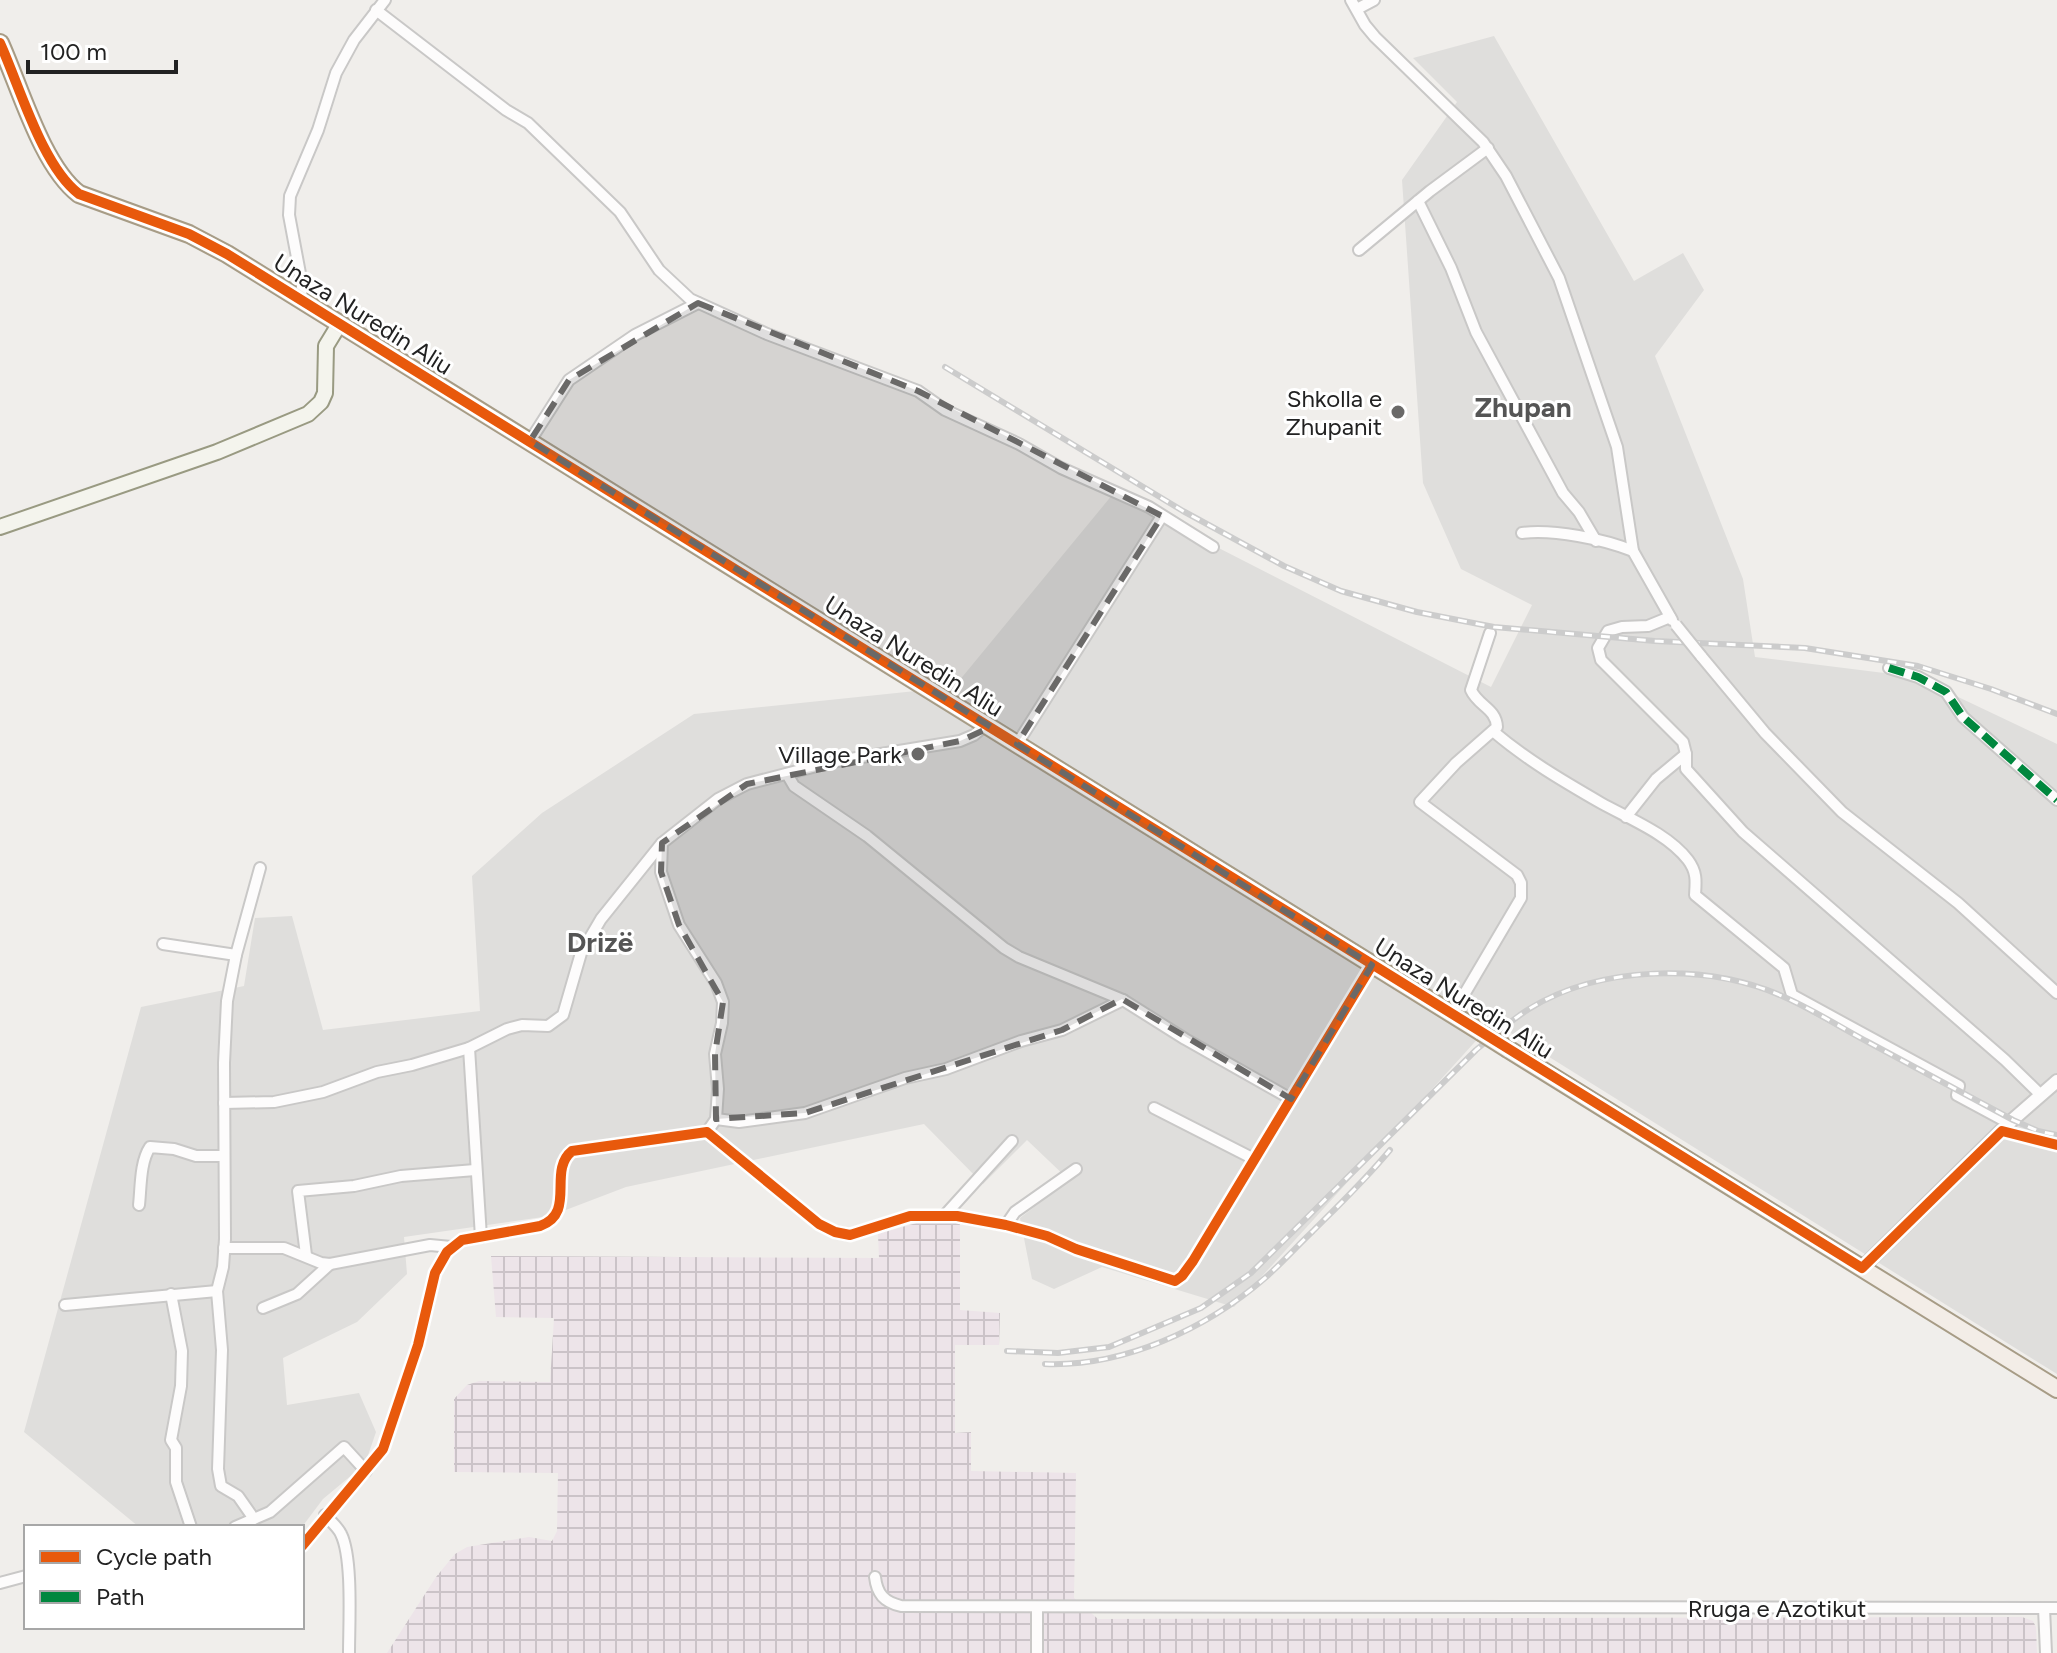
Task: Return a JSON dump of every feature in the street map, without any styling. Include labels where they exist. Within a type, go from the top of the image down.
[{"type":"main road","name":"Unaza Nuredin Aliu","points":[[0,43],[50,161],[68,186],[90,200],[206,242],[340,323],[2057,1389]]},
{"type":"main road","points":[[0,527],[217,452],[308,414],[321,402],[325,393],[326,346],[340,323]]},
{"type":"street","points":[[301,300],[302,284],[289,215],[290,196],[318,130],[336,73],[354,40],[385,0]]},
{"type":"street","points":[[1374,0],[1354,4],[1365,25],[1488,148],[1518,198],[1566,296],[1617,447],[1633,551],[1673,621],[1765,733],[1842,812],[1958,903],[2057,993]]},
{"type":"street","points":[[376,10],[506,110],[528,123],[620,212],[659,270],[684,295],[767,334],[918,391],[945,410],[1019,444],[1061,468],[1134,499],[1213,547]]},
{"type":"street","points":[[1359,250],[1488,148]]},
{"type":"street","points":[[1418,201],[1451,268],[1482,343],[1563,493],[1579,512],[1596,541]]},
{"type":"street","points":[[530,441],[569,380],[635,335],[698,303]]},
{"type":"street","points":[[1017,744],[1162,516]]},
{"type":"street","points":[[1522,533],[1546,531],[1614,543],[1633,551]]},
{"type":"street","points":[[1673,621],[1608,631],[1598,653],[1606,666],[1683,742],[1684,761],[1743,832],[2005,1060],[2041,1095]]},
{"type":"street","points":[[1452,1015],[1517,906],[1521,883],[1517,875],[1420,802],[1474,746],[1497,727],[1496,717],[1472,696],[1471,690],[1490,633]]},
{"type":"street","points":[[1889,668],[1918,677],[1946,692],[1963,717],[2057,800]]},
{"type":"street","points":[[224,1103],[274,1102],[323,1092],[377,1072],[469,1048],[507,1029],[522,1025],[548,1026],[563,1015],[590,933],[662,843],[732,790],[871,754],[960,741],[987,724]]},
{"type":"street","points":[[1494,732],[1552,775],[1676,847],[1697,876],[1695,895],[1784,968],[1792,995],[1959,1086],[1957,1095],[2005,1127],[2057,1145]]},
{"type":"street","points":[[1626,817],[1656,779],[1684,761]]},
{"type":"street","points":[[787,774],[794,786],[867,836],[1004,948],[1123,1000],[1291,1099]]},
{"type":"street","points":[[304,1543],[383,1449],[418,1345],[435,1273],[451,1247],[462,1240],[540,1226],[551,1221],[558,1213],[561,1202],[562,1166],[572,1151],[707,1132],[716,1119],[718,1089],[715,1054],[724,1012],[723,1002],[706,964],[679,925],[661,872],[662,843]]},
{"type":"street","points":[[254,1519],[244,1503],[221,1486],[219,1480],[222,1350],[217,1291],[224,1248],[227,1001],[260,868]]},
{"type":"street","points":[[163,944],[236,955]]},
{"type":"street","points":[[707,1132],[819,1224],[835,1232],[850,1235],[893,1219],[945,1215],[1006,1225],[1047,1236],[1175,1281],[1193,1261],[1372,965]]},
{"type":"street","points":[[716,1119],[739,1122],[805,1113],[905,1078],[946,1069],[1021,1041],[1062,1030],[1123,1000]]},
{"type":"street","points":[[469,1048],[481,1237]]},
{"type":"street","points":[[1862,1268],[2005,1127],[2057,1081]]},
{"type":"street","points":[[1154,1108],[1254,1159]]},
{"type":"street","points":[[945,1215],[1012,1141]]},
{"type":"street","points":[[139,1205],[142,1173],[150,1147],[174,1149],[196,1156],[224,1156]]},
{"type":"street","points":[[1006,1225],[1015,1212],[1076,1169]]},
{"type":"street","points":[[306,1255],[298,1191],[354,1186],[401,1176],[475,1170]]},
{"type":"street","points":[[224,1248],[284,1248],[330,1264],[430,1245],[451,1247]]},
{"type":"street","points":[[263,1308],[297,1294],[330,1264]]},
{"type":"street","points":[[65,1305],[217,1291]]},
{"type":"street","points":[[171,1294],[182,1351],[181,1386],[171,1440],[176,1448],[178,1490],[190,1525]]},
{"type":"street","points":[[240,1525],[279,1505],[344,1447],[366,1471]]},
{"type":"street","points":[[325,1515],[339,1530],[344,1543],[350,1597],[349,1653]]},
{"type":"street","points":[[0,1583],[24,1577]]},
{"type":"street","name":"Rruga e Azotikut","points":[[875,1577],[879,1593],[892,1604],[901,1606],[2057,1608]]},
{"type":"street","points":[[1037,1607],[1037,1653]]},
{"type":"street","points":[[2044,1608],[2046,1653]]},
{"type":"highlighted area","points":[[698,303],[918,391],[1162,516],[1017,744],[1372,965],[1291,1099],[1122,999],[1062,1030],[805,1113],[716,1119],[715,1054],[723,1002],[679,925],[661,872],[662,843],[747,784],[960,741],[991,727],[530,441],[569,380]]},
{"type":"shaded area","points":[[1494,36],[1634,281],[1683,253],[1704,290],[1655,356],[1743,579],[1755,657],[1916,677],[2057,744],[2057,1374],[1493,1022],[1234,1307],[1102,1267],[1054,1289],[1032,1279],[1020,1218],[1069,1180],[1027,1140],[983,1184],[924,1124],[626,1187],[550,1216],[404,1237],[407,1274],[357,1322],[283,1358],[287,1405],[359,1393],[376,1432],[365,1464],[323,1499],[304,1525],[137,1525],[24,1432],[141,1007],[244,986],[255,918],[292,916],[323,1030],[480,1011],[472,876],[542,813],[694,714],[954,687],[1113,494],[1491,687],[1532,605],[1461,569],[1423,483],[1402,180],[1457,102],[1413,58]]},
{"type":"shaded area","points":[[920,1222],[960,1223],[960,1310],[1000,1313],[999,1345],[955,1345],[955,1433],[971,1432],[971,1471],[1076,1473],[1074,1598],[1098,1619],[2022,1617],[2033,1621],[2036,1627],[2037,1653],[387,1653],[436,1577],[455,1554],[467,1547],[529,1537],[552,1541],[557,1531],[558,1473],[454,1472],[454,1399],[467,1385],[479,1381],[550,1382],[554,1318],[496,1317],[491,1256],[879,1258],[878,1234]]},
{"type":"railway","points":[[945,367],[1183,511],[1284,566],[1341,591],[1417,612],[1494,627],[1655,641],[1805,648],[1918,666],[2057,714]]},
{"type":"railway","points":[[1007,1351],[1058,1353],[1109,1347],[1201,1308],[1251,1273],[1476,1050],[1502,1029],[1557,994],[1620,977],[1688,974],[1753,985],[1804,1007],[2013,1120],[2057,1135]]},
{"type":"railway","points":[[1045,1364],[1075,1363],[1134,1352],[1217,1313],[1271,1272],[1390,1150]]},
{"type":"marked path","points":[[1889,668],[1918,677],[1946,692],[1963,717],[2057,800]]},
{"type":"cycle path","points":[[0,43],[43,146],[54,165],[79,194],[189,234],[227,254],[1862,1268],[2002,1131],[2057,1145]]},
{"type":"cycle path","points":[[304,1544],[383,1449],[418,1345],[435,1273],[447,1252],[462,1240],[540,1226],[551,1220],[560,1202],[565,1159],[572,1151],[707,1132],[819,1224],[835,1232],[850,1235],[910,1216],[957,1216],[1047,1236],[1076,1249],[1175,1281],[1193,1261],[1372,965]]},
{"type":"place","name":"Shkolla e Zhupanit","points":[[1398,412]]},
{"type":"place","name":"Village Park","points":[[918,754]]},
{"type":"district","name":"Zhupan","points":[[1523,407]]},
{"type":"district","name":"Drizë","points":[[600,942]]}]
